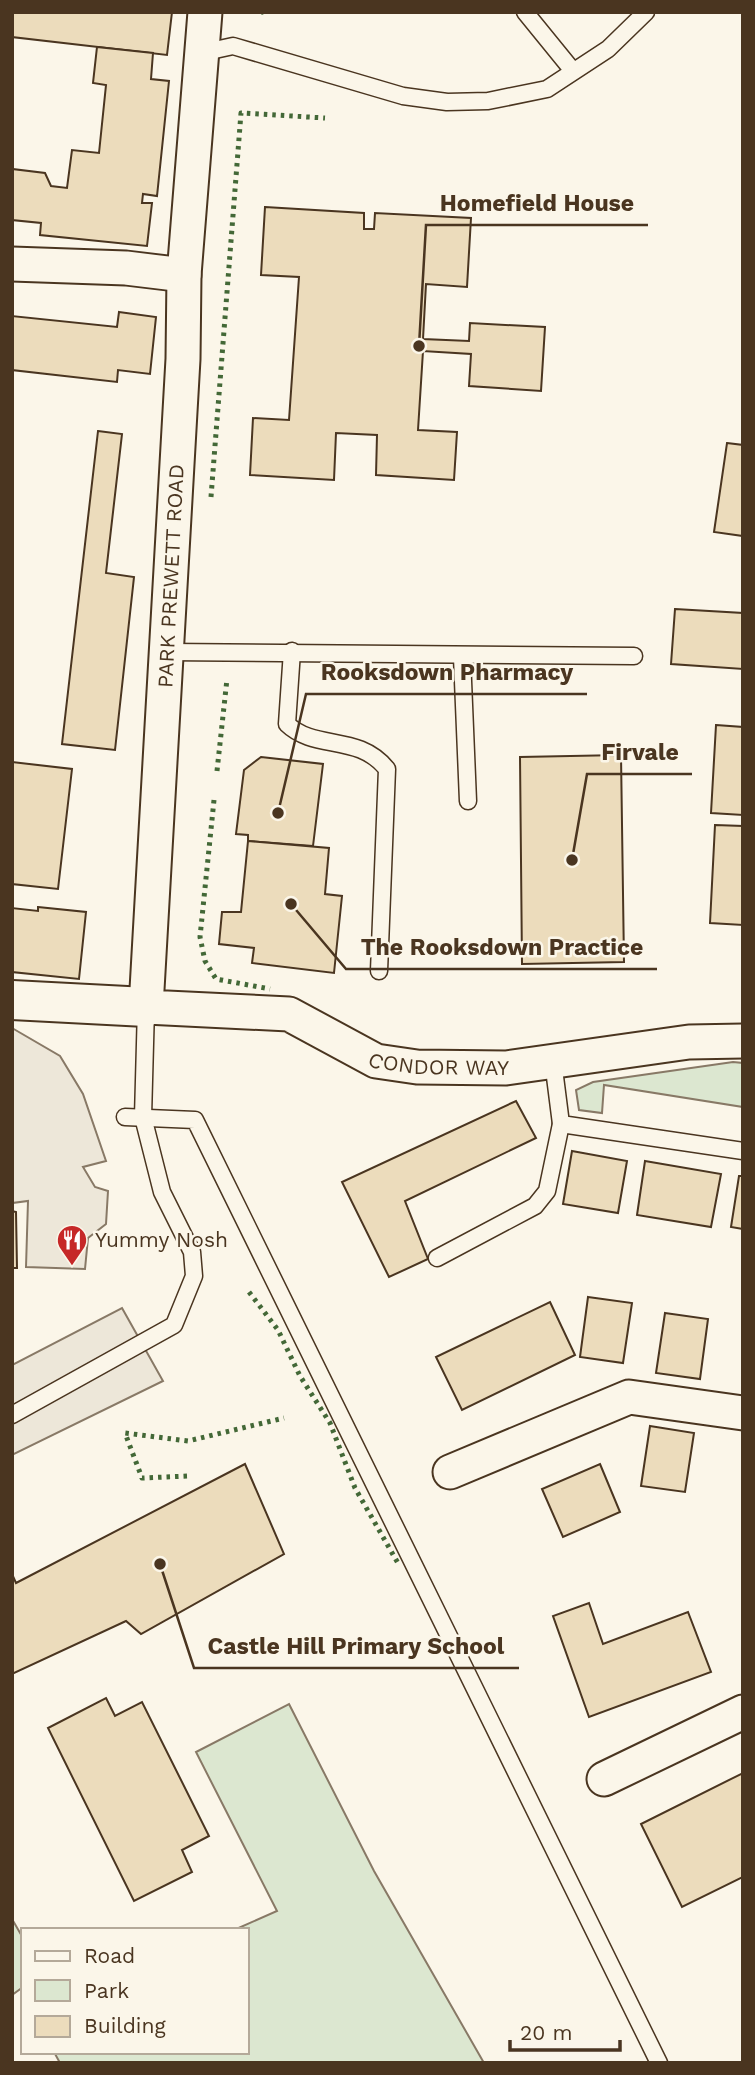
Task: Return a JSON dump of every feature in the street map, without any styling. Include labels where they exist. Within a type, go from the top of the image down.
[{"type":"street","name":"PARK PREWETT ROAD","points":[[146,1007],[183,359],[184,275],[205,12]]},
{"type":"street","points":[[12,264],[126,268],[184,275]]},
{"type":"street","points":[[12,1000],[146,1007]]},
{"type":"street","name":"CONDOR WAY","points":[[146,1007],[289,1014],[326,1031],[376,1061],[417,1067],[506,1068],[690,1042],[743,1041]]},
{"type":"street","points":[[450,1472],[629,1397],[743,1413]]},
{"type":"street","points":[[604,1779],[743,1712]]},
{"type":"lane","points":[[524,12],[573,71]]},
{"type":"lane","points":[[201,53],[233,46],[403,96],[447,102],[488,101],[547,89],[608,49],[646,12]]},
{"type":"lane","points":[[292,651],[287,724],[297,734],[352,745],[375,754],[387,769],[379,971]]},
{"type":"lane","points":[[167,652],[292,651],[462,657],[635,656]]},
{"type":"lane","points":[[462,657],[468,801]]},
{"type":"lane","points":[[12,1415],[174,1325],[194,1276],[192,1252],[162,1192],[143,1117],[146,1007]]},
{"type":"lane","points":[[437,1258],[535,1206],[547,1191],[561,1124],[553,1061]]},
{"type":"lane","points":[[125,1117],[195,1120],[659,2063]]},
{"type":"lane","points":[[561,1124],[743,1151]]},
{"type":"green space","points":[[733,1062],[743,1063],[743,1107],[604,1085],[602,1113],[579,1110],[576,1090],[593,1082]]},
{"type":"green space","points":[[289,1704],[374,1871],[484,2063],[60,2063],[55,2054],[248,2054],[248,1928],[239,1928],[277,1911],[196,1752]]},
{"type":"green space","points":[[12,1919],[21,1935],[21,1988],[12,1995]]},
{"type":"shaded area","points":[[12,1028],[60,1056],[83,1094],[106,1161],[83,1167],[95,1187],[108,1191],[106,1224],[88,1238],[85,1269],[26,1267],[28,1201],[12,1203]]},
{"type":"shaded area","points":[[122,1308],[163,1381],[12,1455],[12,1365]]},
{"type":"building","points":[[12,12],[172,12],[167,55],[12,37]]},
{"type":"building","points":[[97,47],[153,53],[151,79],[169,81],[157,196],[143,194],[142,203],[152,203],[147,246],[40,235],[41,223],[12,220],[12,169],[45,173],[51,186],[67,188],[72,150],[99,153],[106,85],[93,83]]},
{"type":"building","points":[[265,207],[364,213],[364,229],[374,229],[375,213],[471,218],[467,287],[426,284],[423,339],[469,341],[470,323],[545,327],[541,391],[469,386],[471,354],[423,351],[418,430],[457,432],[454,480],[376,475],[377,435],[336,433],[334,480],[250,475],[253,418],[289,420],[299,277],[261,275]]},
{"type":"building","points":[[119,312],[156,317],[150,374],[118,370],[117,382],[12,370],[12,316],[117,327]]},
{"type":"building","points":[[98,431],[122,434],[106,573],[134,577],[115,750],[62,744]]},
{"type":"building","points":[[727,443],[743,445],[743,536],[714,532]]},
{"type":"building","points":[[675,609],[743,613],[743,669],[671,664]]},
{"type":"building","points":[[716,725],[743,727],[743,815],[711,813]]},
{"type":"building","points":[[621,755],[624,962],[522,964],[520,757]]},
{"type":"building","points":[[261,757],[323,764],[313,846],[248,841],[248,835],[236,834],[244,770]]},
{"type":"building","points":[[12,762],[72,769],[58,889],[12,884]]},
{"type":"building","points":[[715,825],[743,826],[743,925],[710,923]]},
{"type":"building","points":[[248,841],[329,848],[325,894],[342,896],[334,973],[252,963],[254,948],[219,944],[222,912],[241,912]]},
{"type":"building","points":[[38,907],[86,912],[79,979],[12,972],[12,908],[38,911]]},
{"type":"building","points":[[516,1101],[536,1138],[405,1201],[428,1259],[389,1277],[342,1182]]},
{"type":"building","points":[[572,1151],[627,1161],[618,1213],[563,1204]]},
{"type":"building","points":[[645,1161],[721,1174],[711,1227],[637,1215]]},
{"type":"building","points":[[739,1176],[743,1176],[743,1229],[731,1227]]},
{"type":"building","points":[[12,1211],[16,1212],[17,1268],[12,1268]]},
{"type":"building","points":[[588,1297],[632,1303],[623,1363],[580,1357]]},
{"type":"building","points":[[550,1302],[575,1355],[462,1410],[436,1357]]},
{"type":"building","points":[[665,1313],[708,1319],[700,1379],[656,1373]]},
{"type":"building","points":[[650,1426],[694,1433],[685,1492],[641,1486]]},
{"type":"building","points":[[245,1464],[284,1554],[141,1634],[126,1621],[12,1674],[12,1574],[16,1583]]},
{"type":"building","points":[[600,1464],[620,1512],[563,1537],[542,1489]]},
{"type":"building","points":[[589,1603],[603,1644],[688,1612],[711,1672],[589,1717],[553,1616]]},
{"type":"building","points":[[106,1698],[115,1716],[142,1702],[209,1836],[182,1850],[192,1872],[134,1901],[48,1728]]},
{"type":"building","points":[[743,1773],[743,1877],[682,1907],[641,1824]]},
{"type":"hedge","points":[[211,497],[241,113],[325,118]]},
{"type":"hedge","points":[[217,771],[227,679]]},
{"type":"hedge","points":[[214,800],[200,937],[205,961],[216,979],[270,989]]},
{"type":"hedge","points":[[249,1292],[278,1330],[300,1376],[330,1423],[355,1488],[399,1565]]},
{"type":"hedge","points":[[187,1476],[142,1478],[125,1433],[188,1441],[284,1418]]},
{"type":"place","name":"Homefield House","points":[[419,346]]},
{"type":"place","name":"Rooksdown Pharmacy","points":[[278,813]]},
{"type":"place","name":"Firvale","points":[[572,860]]},
{"type":"place","name":"The Rooksdown Practice","points":[[291,904]]},
{"type":"place","name":"Yummy Nosh","points":[[72,1267]]},
{"type":"place","name":"Castle Hill Primary School","points":[[160,1564]]}]
